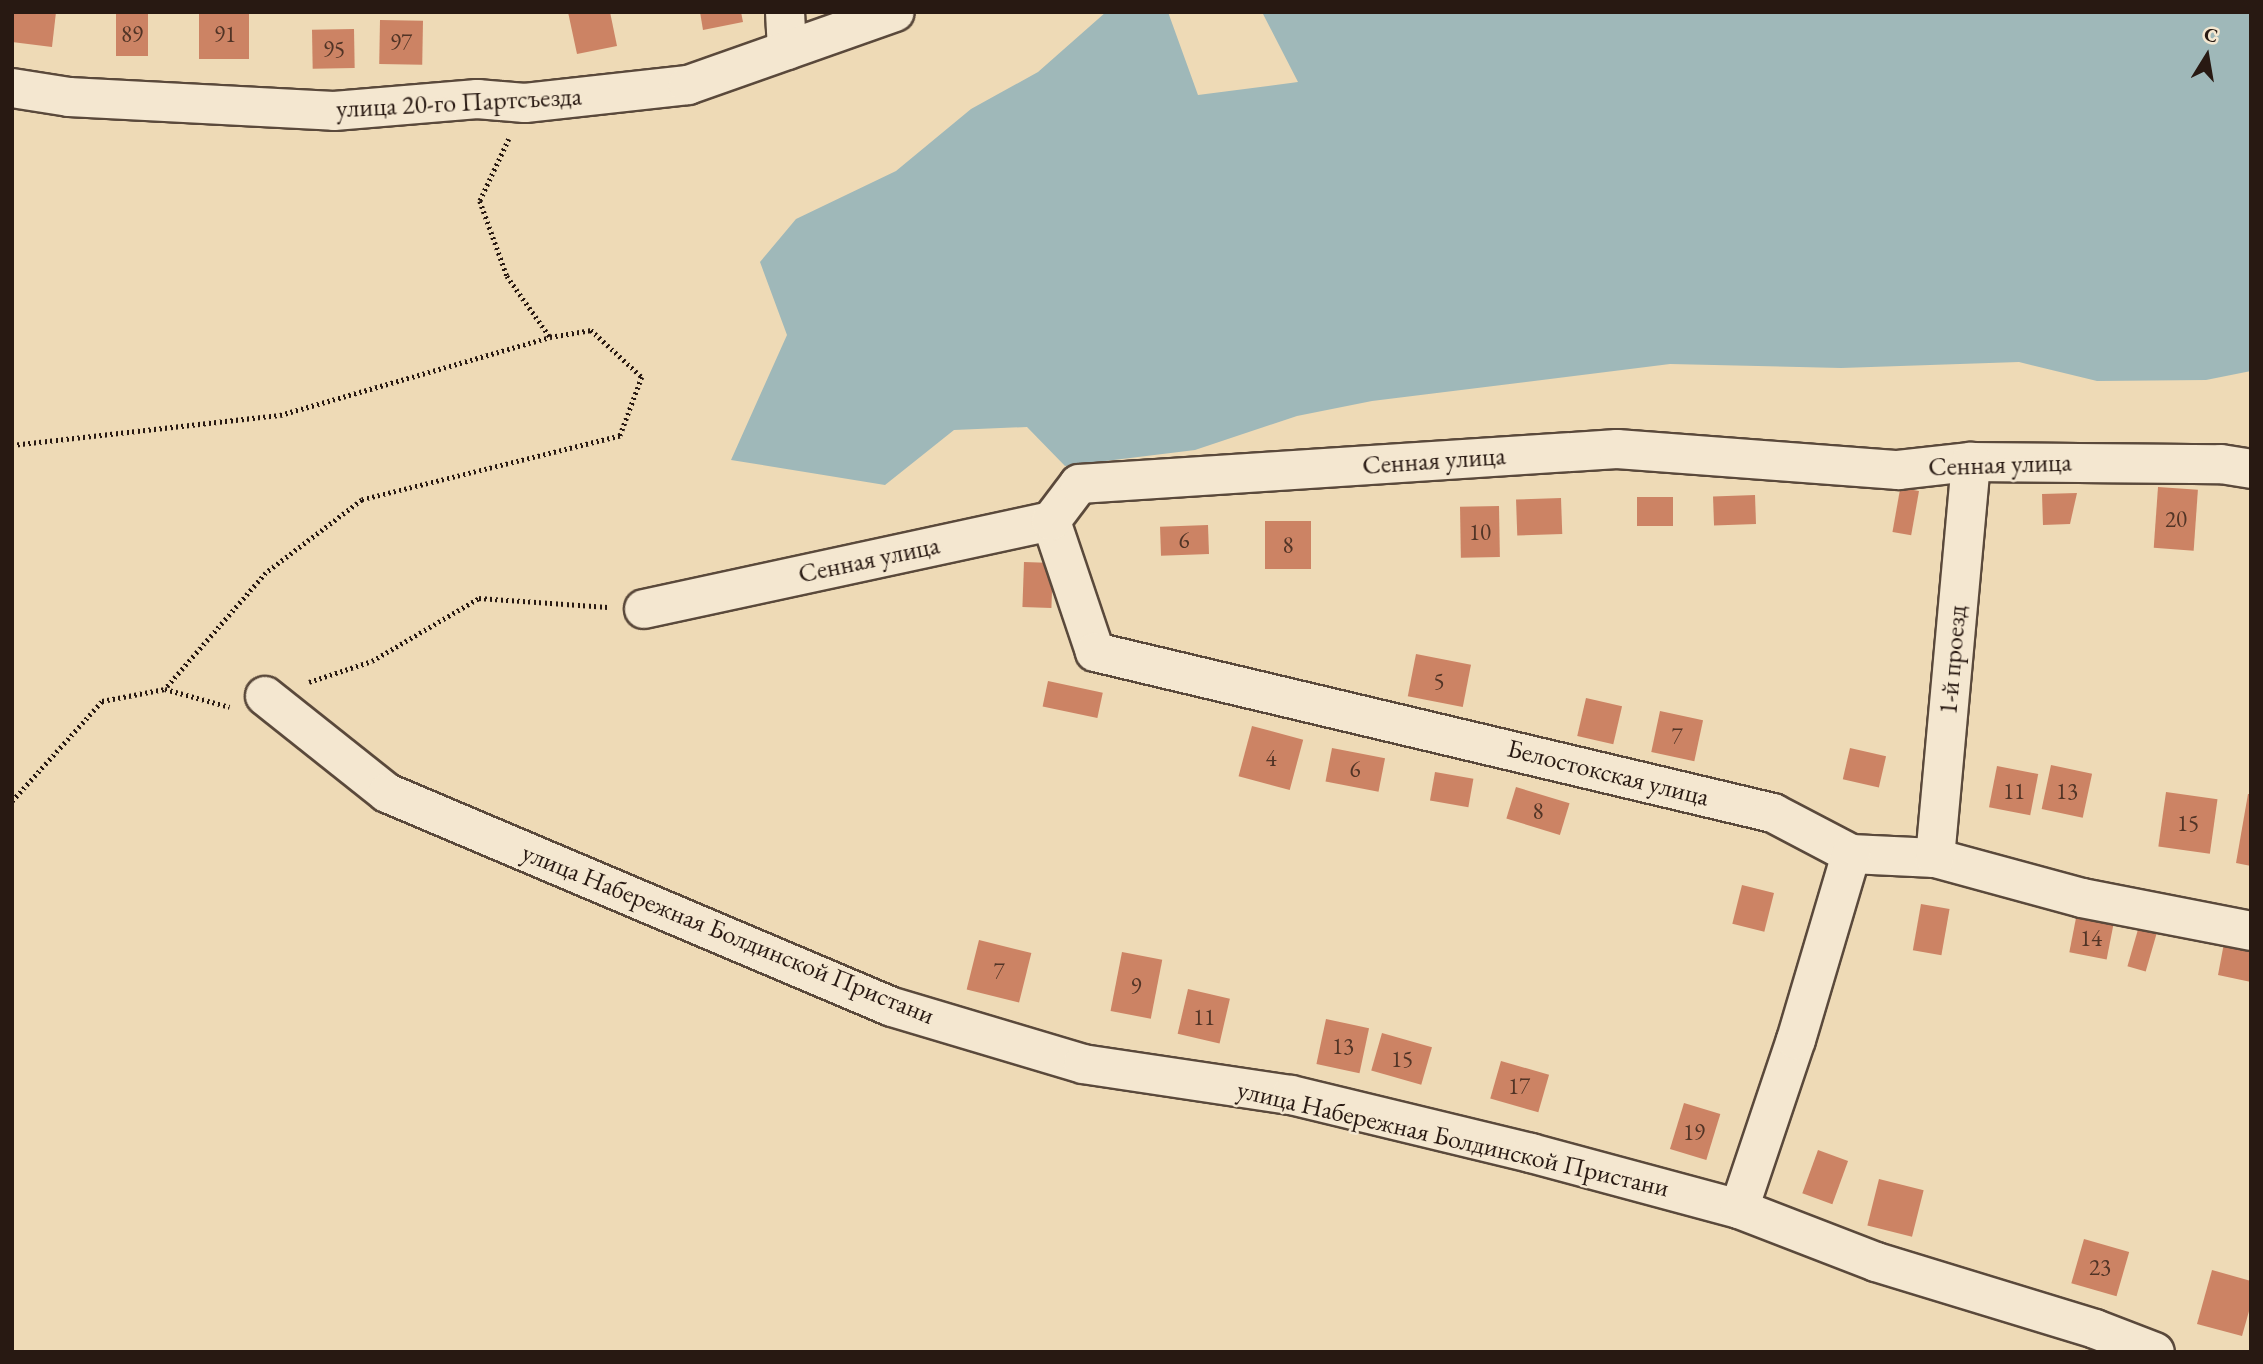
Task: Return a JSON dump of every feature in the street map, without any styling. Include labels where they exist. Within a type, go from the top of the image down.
[{"type":"street","points":[[785,12],[788,50]]},
{"type":"street","name":"улица 20-го Партсъезда","points":[[12,88],[68,97],[334,111],[477,99],[525,103],[688,85],[895,12]]},
{"type":"street","name":"Сенная улица","points":[[644,609],[1051,521],[1080,484],[1617,449],[1898,470],[1971,462],[2221,464],[2251,469]]},
{"type":"street","name":"1-й проезд","points":[[1934,859],[1971,462]]},
{"type":"street","name":"Белостокская улица","points":[[1051,521],[1096,652],[1773,813],[1851,854],[1934,859],[2082,898],[2251,931]]},
{"type":"street","name":"улица Набережная Болдинской Пристани","points":[[265,696],[387,793],[892,1007],[1083,1063],[1291,1095],[1531,1153],[1739,1209],[1876,1262],[2095,1329],[2155,1352]]},
{"type":"street","points":[[1739,1209],[1796,1041],[1851,854]]},
{"type":"path","points":[[525,103],[480,201],[507,276],[550,337]]},
{"type":"path","points":[[12,445],[280,415],[550,337],[591,330],[642,377],[620,436],[362,500],[266,573],[165,689]]},
{"type":"path","points":[[12,801],[102,701],[165,689],[233,707],[372,661],[478,598],[644,609]]},
{"type":"water","points":[[1106,12],[1168,12],[1198,95],[1298,82],[1262,12],[2251,12],[2251,371],[2206,380],[2097,381],[2019,362],[1841,368],[1670,364],[1372,401],[1297,416],[1195,450],[1065,466],[1027,427],[954,430],[885,485],[731,460],[787,335],[760,262],[796,219],[896,171],[971,109],[1038,72]]},
{"type":"building","points":[[12,12],[56,12],[52,47],[12,42]]},
{"type":"building","points":[[116,12],[148,12],[148,56],[116,56]]},
{"type":"building","points":[[199,12],[249,12],[249,59],[199,59]]},
{"type":"building","points":[[568,12],[610,12],[617,46],[577,54]]},
{"type":"building","points":[[700,12],[741,12],[743,22],[703,30]]},
{"type":"building","points":[[380,20],[423,21],[422,65],[379,64]]},
{"type":"building","points":[[354,29],[355,68],[313,69],[312,30]]},
{"type":"building","points":[[2158,487],[2198,490],[2194,551],[2154,548]]},
{"type":"building","points":[[1900,488],[1919,491],[1911,535],[1892,532]]},
{"type":"building","points":[[2077,493],[2070,524],[2043,525],[2042,494]]},
{"type":"building","points":[[1755,495],[1756,524],[1714,525],[1713,496]]},
{"type":"building","points":[[1637,497],[1673,497],[1673,526],[1637,526]]},
{"type":"building","points":[[1561,498],[1562,534],[1517,536],[1516,500]]},
{"type":"building","points":[[1499,506],[1500,557],[1461,558],[1460,507]]},
{"type":"building","points":[[1265,521],[1311,521],[1311,569],[1265,569]]},
{"type":"building","points":[[1208,525],[1209,554],[1161,556],[1160,527]]},
{"type":"building","points":[[1024,562],[1053,563],[1051,608],[1022,607]]},
{"type":"building","points":[[1416,654],[1471,665],[1463,707],[1408,696]]},
{"type":"building","points":[[1048,681],[1103,693],[1097,718],[1043,706]]},
{"type":"building","points":[[1586,698],[1622,706],[1613,744],[1577,736]]},
{"type":"building","points":[[1660,711],[1703,720],[1694,761],[1651,752]]},
{"type":"building","points":[[1252,726],[1303,740],[1290,790],[1239,776]]},
{"type":"building","points":[[1332,748],[1385,758],[1379,792],[1326,781]]},
{"type":"building","points":[[1850,748],[1886,756],[1879,788],[1843,779]]},
{"type":"building","points":[[2051,765],[2092,774],[2083,818],[2042,809]]},
{"type":"building","points":[[1997,766],[2038,774],[2030,815],[1989,807]]},
{"type":"building","points":[[1435,772],[1473,779],[1468,807],[1430,801]]},
{"type":"building","points":[[1516,787],[1570,803],[1560,835],[1506,819]]},
{"type":"building","points":[[2166,792],[2217,799],[2210,854],[2158,846]]},
{"type":"building","points":[[2248,794],[2251,794],[2251,866],[2236,863]]},
{"type":"building","points":[[1742,885],[1774,893],[1764,932],[1732,924]]},
{"type":"building","points":[[1921,904],[1950,909],[1941,955],[1913,950]]},
{"type":"building","points":[[2076,918],[2113,925],[2107,960],[2069,952]]},
{"type":"building","points":[[2139,926],[2157,931],[2146,972],[2127,966]]},
{"type":"building","points":[[979,940],[1031,953],[1019,1003],[967,989]]},
{"type":"building","points":[[2224,943],[2251,949],[2251,982],[2218,975]]},
{"type":"building","points":[[1122,952],[1162,960],[1151,1019],[1111,1011]]},
{"type":"building","points":[[1188,989],[1230,999],[1220,1043],[1178,1034]]},
{"type":"building","points":[[1326,1019],[1369,1028],[1359,1073],[1316,1064]]},
{"type":"building","points":[[1382,1033],[1432,1047],[1421,1085],[1371,1070]]},
{"type":"building","points":[[1501,1061],[1549,1075],[1538,1112],[1490,1098]]},
{"type":"building","points":[[1684,1103],[1720,1114],[1706,1160],[1670,1149]]},
{"type":"building","points":[[1818,1150],[1848,1161],[1832,1204],[1802,1193]]},
{"type":"building","points":[[1879,1179],[1924,1190],[1912,1237],[1867,1226]]},
{"type":"building","points":[[2084,1239],[2129,1252],[2116,1296],[2071,1283]]},
{"type":"building","points":[[2212,1270],[2251,1281],[2251,1304],[2242,1336],[2197,1324]]}]
